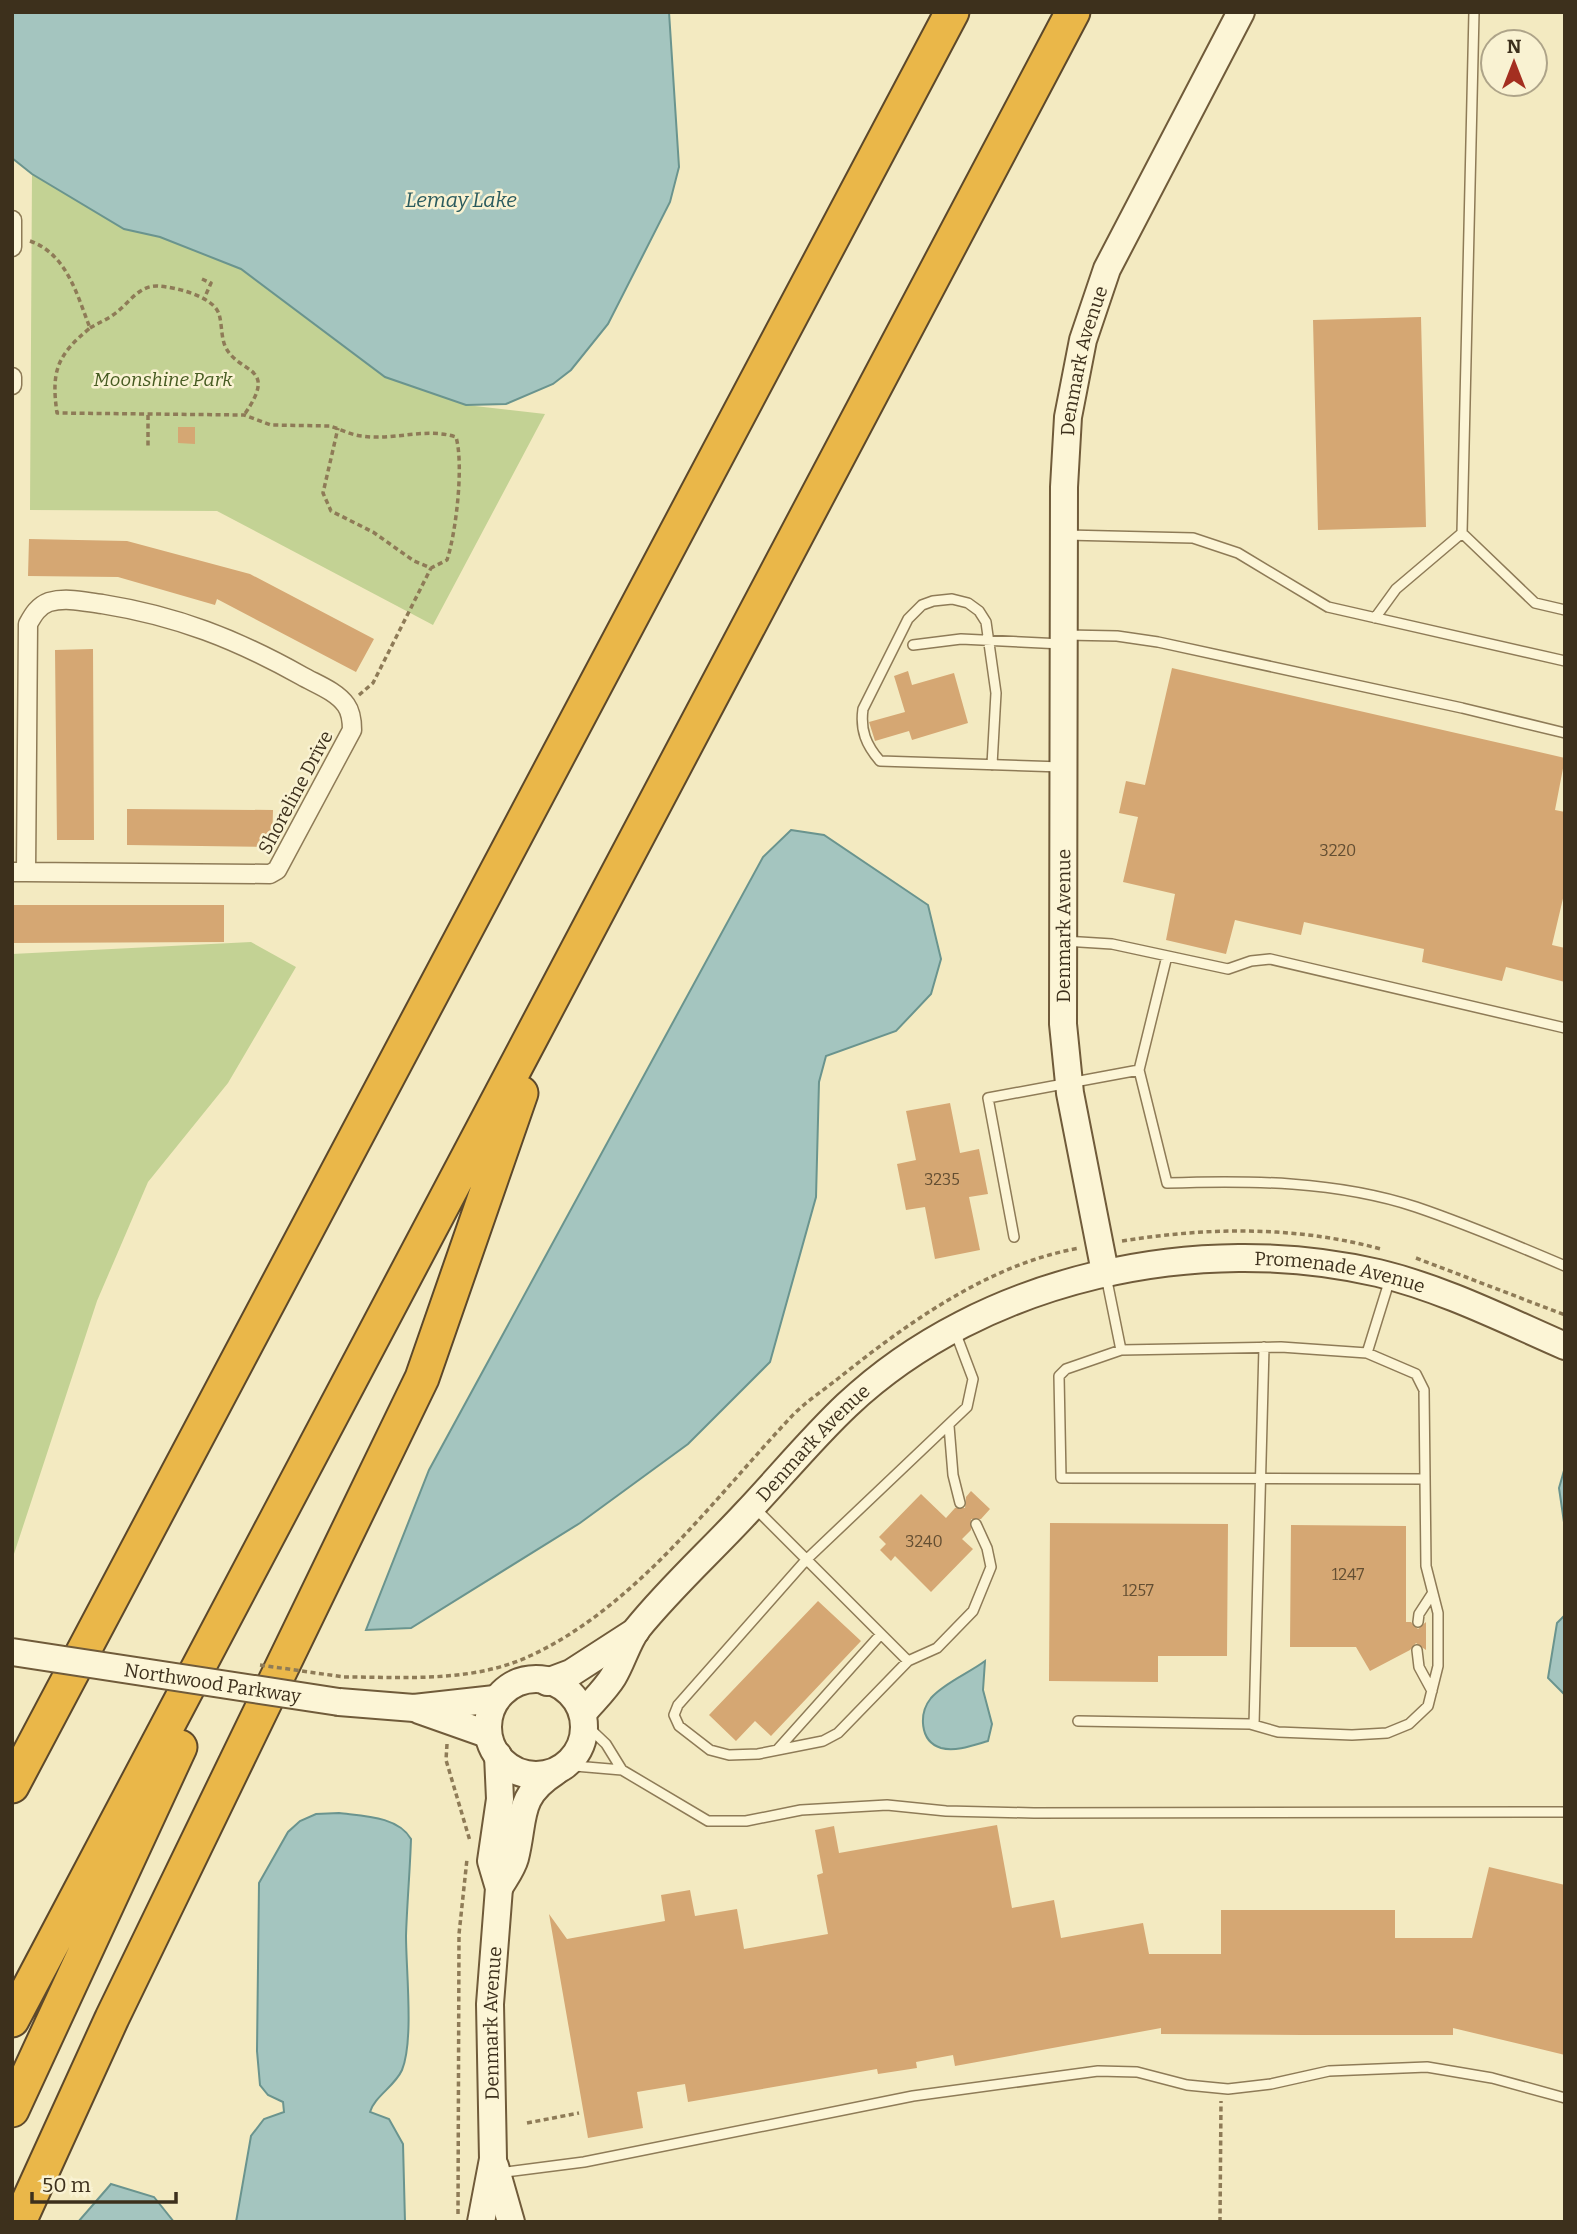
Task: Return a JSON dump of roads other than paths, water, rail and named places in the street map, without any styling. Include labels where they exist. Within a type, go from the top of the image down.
[{"type":"highway","points":[[12,1786],[952,12]]},
{"type":"highway","points":[[12,2020],[1073,12]]},
{"type":"highway","points":[[19,2222],[112,2018],[422,1378],[559,986]]},
{"type":"highway","points":[[12,2110],[122,1877],[295,1486]]},
{"type":"highway","points":[[12,1770],[49,1717]]},
{"type":"street","name":"Denmark Avenue","points":[[547,1682],[571,1673],[636,1631],[848,1404],[910,1356],[954,1330],[1023,1297],[1105,1272],[1068,1081],[1063,1024],[1064,639],[1068,417],[1083,340],[1103,281],[1241,12]]},
{"type":"street","points":[[12,220],[13,243]]},
{"type":"street","points":[[12,377],[12,384]]},
{"type":"street","name":"Shoreline Drive","points":[[70,599],[139,610],[213,630],[333,693],[346,705],[352,721],[352,730],[277,870],[270,874],[19,872],[27,624],[36,611],[48,603],[70,599]]},
{"type":"street","name":"Promenade Avenue","points":[[1105,1272],[1195,1259],[1253,1258],[1315,1262],[1391,1277],[1485,1309],[1565,1346]]},
{"type":"street","name":"Denmark Avenue","points":[[584,1718],[612,1678],[636,1631]]},
{"type":"street","name":"Northwood Parkway","points":[[12,1652],[342,1689],[454,1723],[493,1744]]},
{"type":"street","points":[[522,1680],[547,1682],[557,1682],[577,1700],[584,1718],[578,1752],[559,1768],[525,1775],[502,1763],[493,1744],[495,1699],[522,1680]]},
{"type":"street","name":"Northwood Parkway","points":[[414,1709],[495,1699]]},
{"type":"street","name":"Denmark Avenue","points":[[481,2222],[493,2169],[491,2004],[499,1888],[491,1861],[500,1799],[493,1744]]},
{"type":"street","name":"Denmark Avenue","points":[[499,1888],[514,1862],[526,1803],[535,1785],[559,1768]]},
{"type":"street","name":"Denmark Avenue","points":[[493,2169],[511,2222]]},
{"type":"lane","points":[[1474,12],[1462,533],[1535,603],[1565,610]]},
{"type":"lane","points":[[1375,618],[1408,576],[1462,533]]},
{"type":"lane","points":[[1065,535],[1193,538],[1238,553],[1328,607],[1565,662]]},
{"type":"lane","points":[[992,765],[996,693],[986,622],[979,611],[968,603],[952,599],[922,605],[908,619],[863,709],[861,726],[870,750],[880,761],[992,765],[1063,767]]},
{"type":"lane","points":[[914,645],[961,639],[987,642],[1117,636],[1158,642],[1565,733]]},
{"type":"lane","points":[[1062,940],[1112,944],[1228,969],[1251,961],[1270,959],[1565,1028]]},
{"type":"lane","points":[[1167,956],[1139,1070],[1167,1183],[1222,1180],[1322,1187],[1414,1206],[1565,1266]]},
{"type":"lane","points":[[1014,1237],[988,1098],[1068,1081],[1139,1070]]},
{"type":"lane","points":[[1105,1272],[1121,1350]]},
{"type":"lane","points":[[1367,1353],[1391,1277]]},
{"type":"lane","points":[[954,1330],[973,1380],[967,1407],[806,1560],[678,1705],[674,1715],[679,1726],[710,1750],[729,1755],[823,1741],[838,1733],[908,1661],[937,1647],[973,1611],[991,1567],[987,1548],[976,1524]]},
{"type":"lane","points":[[1254,1726],[1264,1347]]},
{"type":"lane","points":[[1078,1721],[1254,1726],[1279,1732],[1352,1735],[1387,1733],[1409,1724],[1428,1706],[1438,1667],[1438,1613],[1426,1566],[1424,1390],[1416,1374],[1367,1353],[1264,1347],[1121,1350],[1066,1369],[1059,1376],[1061,1478],[1425,1479]]},
{"type":"lane","points":[[949,1426],[953,1475],[960,1503]]},
{"type":"lane","points":[[753,1506],[908,1661]]},
{"type":"lane","points":[[1418,1622],[1419,1614],[1432,1594]]},
{"type":"lane","points":[[778,1749],[881,1634]]},
{"type":"lane","points":[[1417,1650],[1419,1667],[1432,1691]]},
{"type":"lane","points":[[584,1718],[606,1744],[622,1770],[708,1821],[746,1821],[801,1810],[887,1805],[946,1811],[1034,1813],[1565,1812]]},
{"type":"lane","points":[[559,1768],[622,1770]]},
{"type":"lane","points":[[493,2169],[583,2162],[913,2096],[994,2087],[1069,2074],[1138,2072],[1187,2085],[1221,2089],[1271,2084],[1329,2071],[1403,2066],[1492,2078],[1565,2098]]},
{"type":"water","name":"Lemay Lake","points":[[12,12],[669,12],[679,167],[670,202],[608,324],[571,370],[553,384],[506,404],[466,405],[385,377],[241,269],[160,237],[124,229],[32,174],[12,158]]},
{"type":"water","points":[[791,830],[824,835],[928,905],[941,959],[931,994],[896,1031],[826,1056],[819,1082],[816,1197],[770,1362],[688,1444],[580,1523],[411,1628],[366,1630],[429,1470],[763,857]]},
{"type":"water","points":[[1565,1467],[1565,1529],[1559,1488]]},
{"type":"water","points":[[1565,1615],[1565,1695],[1548,1678],[1557,1623]]},
{"type":"water","points":[[985,1661],[983,1690],[992,1724],[988,1741],[965,1748],[941,1748],[928,1739],[925,1733],[923,1719],[927,1704],[943,1688]]},
{"type":"water","points":[[339,1813],[389,1821],[405,1831],[411,1839],[406,1936],[409,2024],[406,2057],[399,2076],[376,2101],[370,2112],[389,2119],[403,2144],[405,2222],[236,2222],[251,2136],[264,2119],[284,2112],[283,2102],[268,2095],[260,2085],[257,2051],[259,1883],[288,1832],[300,1821],[316,1814]]},
{"type":"water","points":[[111,2184],[154,2197],[174,2222],[78,2222]]},
{"type":"park label","name":"Moonshine Park","points":[[163,379]]}]
